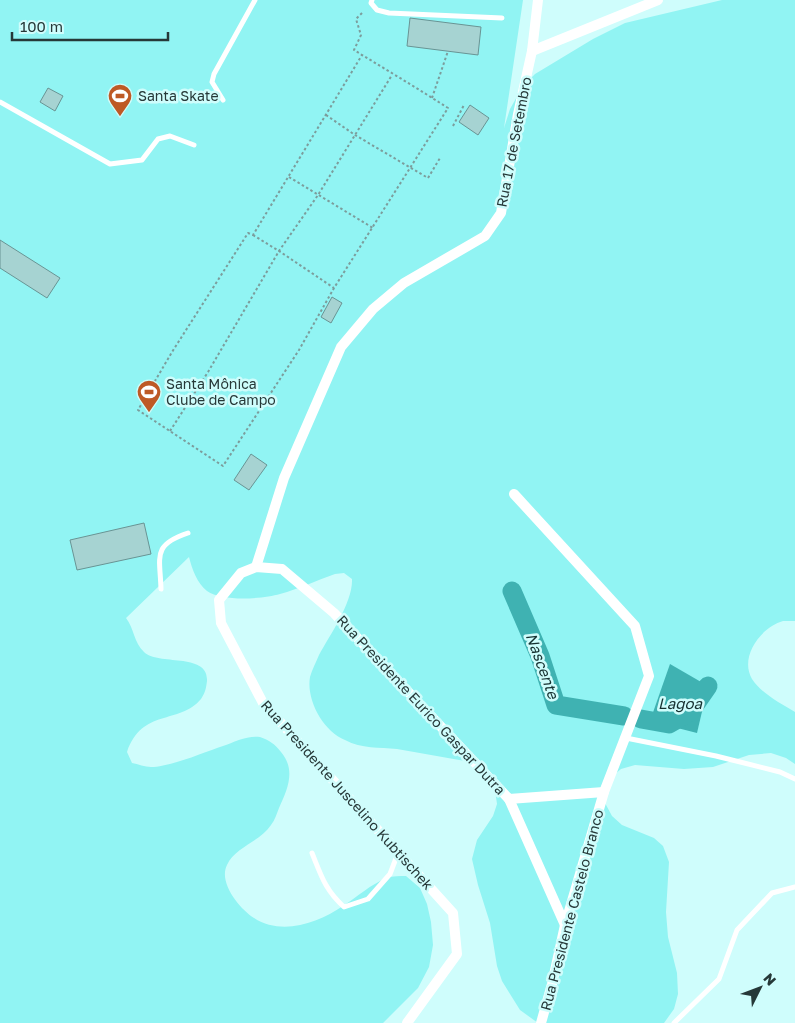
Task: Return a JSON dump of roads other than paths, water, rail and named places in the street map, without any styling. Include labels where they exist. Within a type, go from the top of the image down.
[{"type":"street","name":"Rua 17 de Setembro","points":[[256,566],[284,478],[340,347],[373,309],[404,283],[485,236],[501,212],[518,114],[532,51],[538,0]]},
{"type":"street","points":[[532,51],[658,0]]},
{"type":"street","name":"Rua Presidente Castelo Branco","points":[[514,494],[635,626],[648,676],[604,792],[565,925],[541,1023]]},
{"type":"street","name":"Rua Presidente Eurico Gaspar Dutra","points":[[256,566],[282,569],[334,613],[509,799],[604,792]]},
{"type":"street","name":"Rua Presidente Juscelino Kubtischek","points":[[256,566],[241,574],[219,600],[221,623],[263,703],[453,913],[457,954],[407,1023]]},
{"type":"street","points":[[509,799],[565,925]]},
{"type":"lane","points":[[223,100],[212,82],[214,74],[255,0]]},
{"type":"lane","points":[[372,0],[371,4],[378,10],[389,13],[502,18]]},
{"type":"lane","points":[[0,102],[110,164],[142,160],[158,139],[170,136],[194,145]]},
{"type":"lane","points":[[162,588],[159,554],[165,544],[176,537],[188,533]]},
{"type":"lane","points":[[625,738],[716,756],[780,772],[795,779]]},
{"type":"lane","points":[[312,853],[323,882],[332,897],[344,907],[368,899],[390,874],[398,853]]},
{"type":"lane","points":[[674,1023],[719,979],[737,930],[772,893],[795,887]]},
{"type":"water","name":"Lagoa","points":[[670,664],[708,686],[697,733],[650,721]]},
{"type":"waterway","name":"Nascente","points":[[512,591],[540,656],[556,705],[624,716]]},
{"type":"waterway","name":"Nascente","points":[[641,719],[669,724],[690,712],[708,686]]},
{"type":"place","name":"Santa Skate","points":[[120,117]]},
{"type":"place","name":"Santa Mônica Clube de Campo","points":[[149,413]]}]
